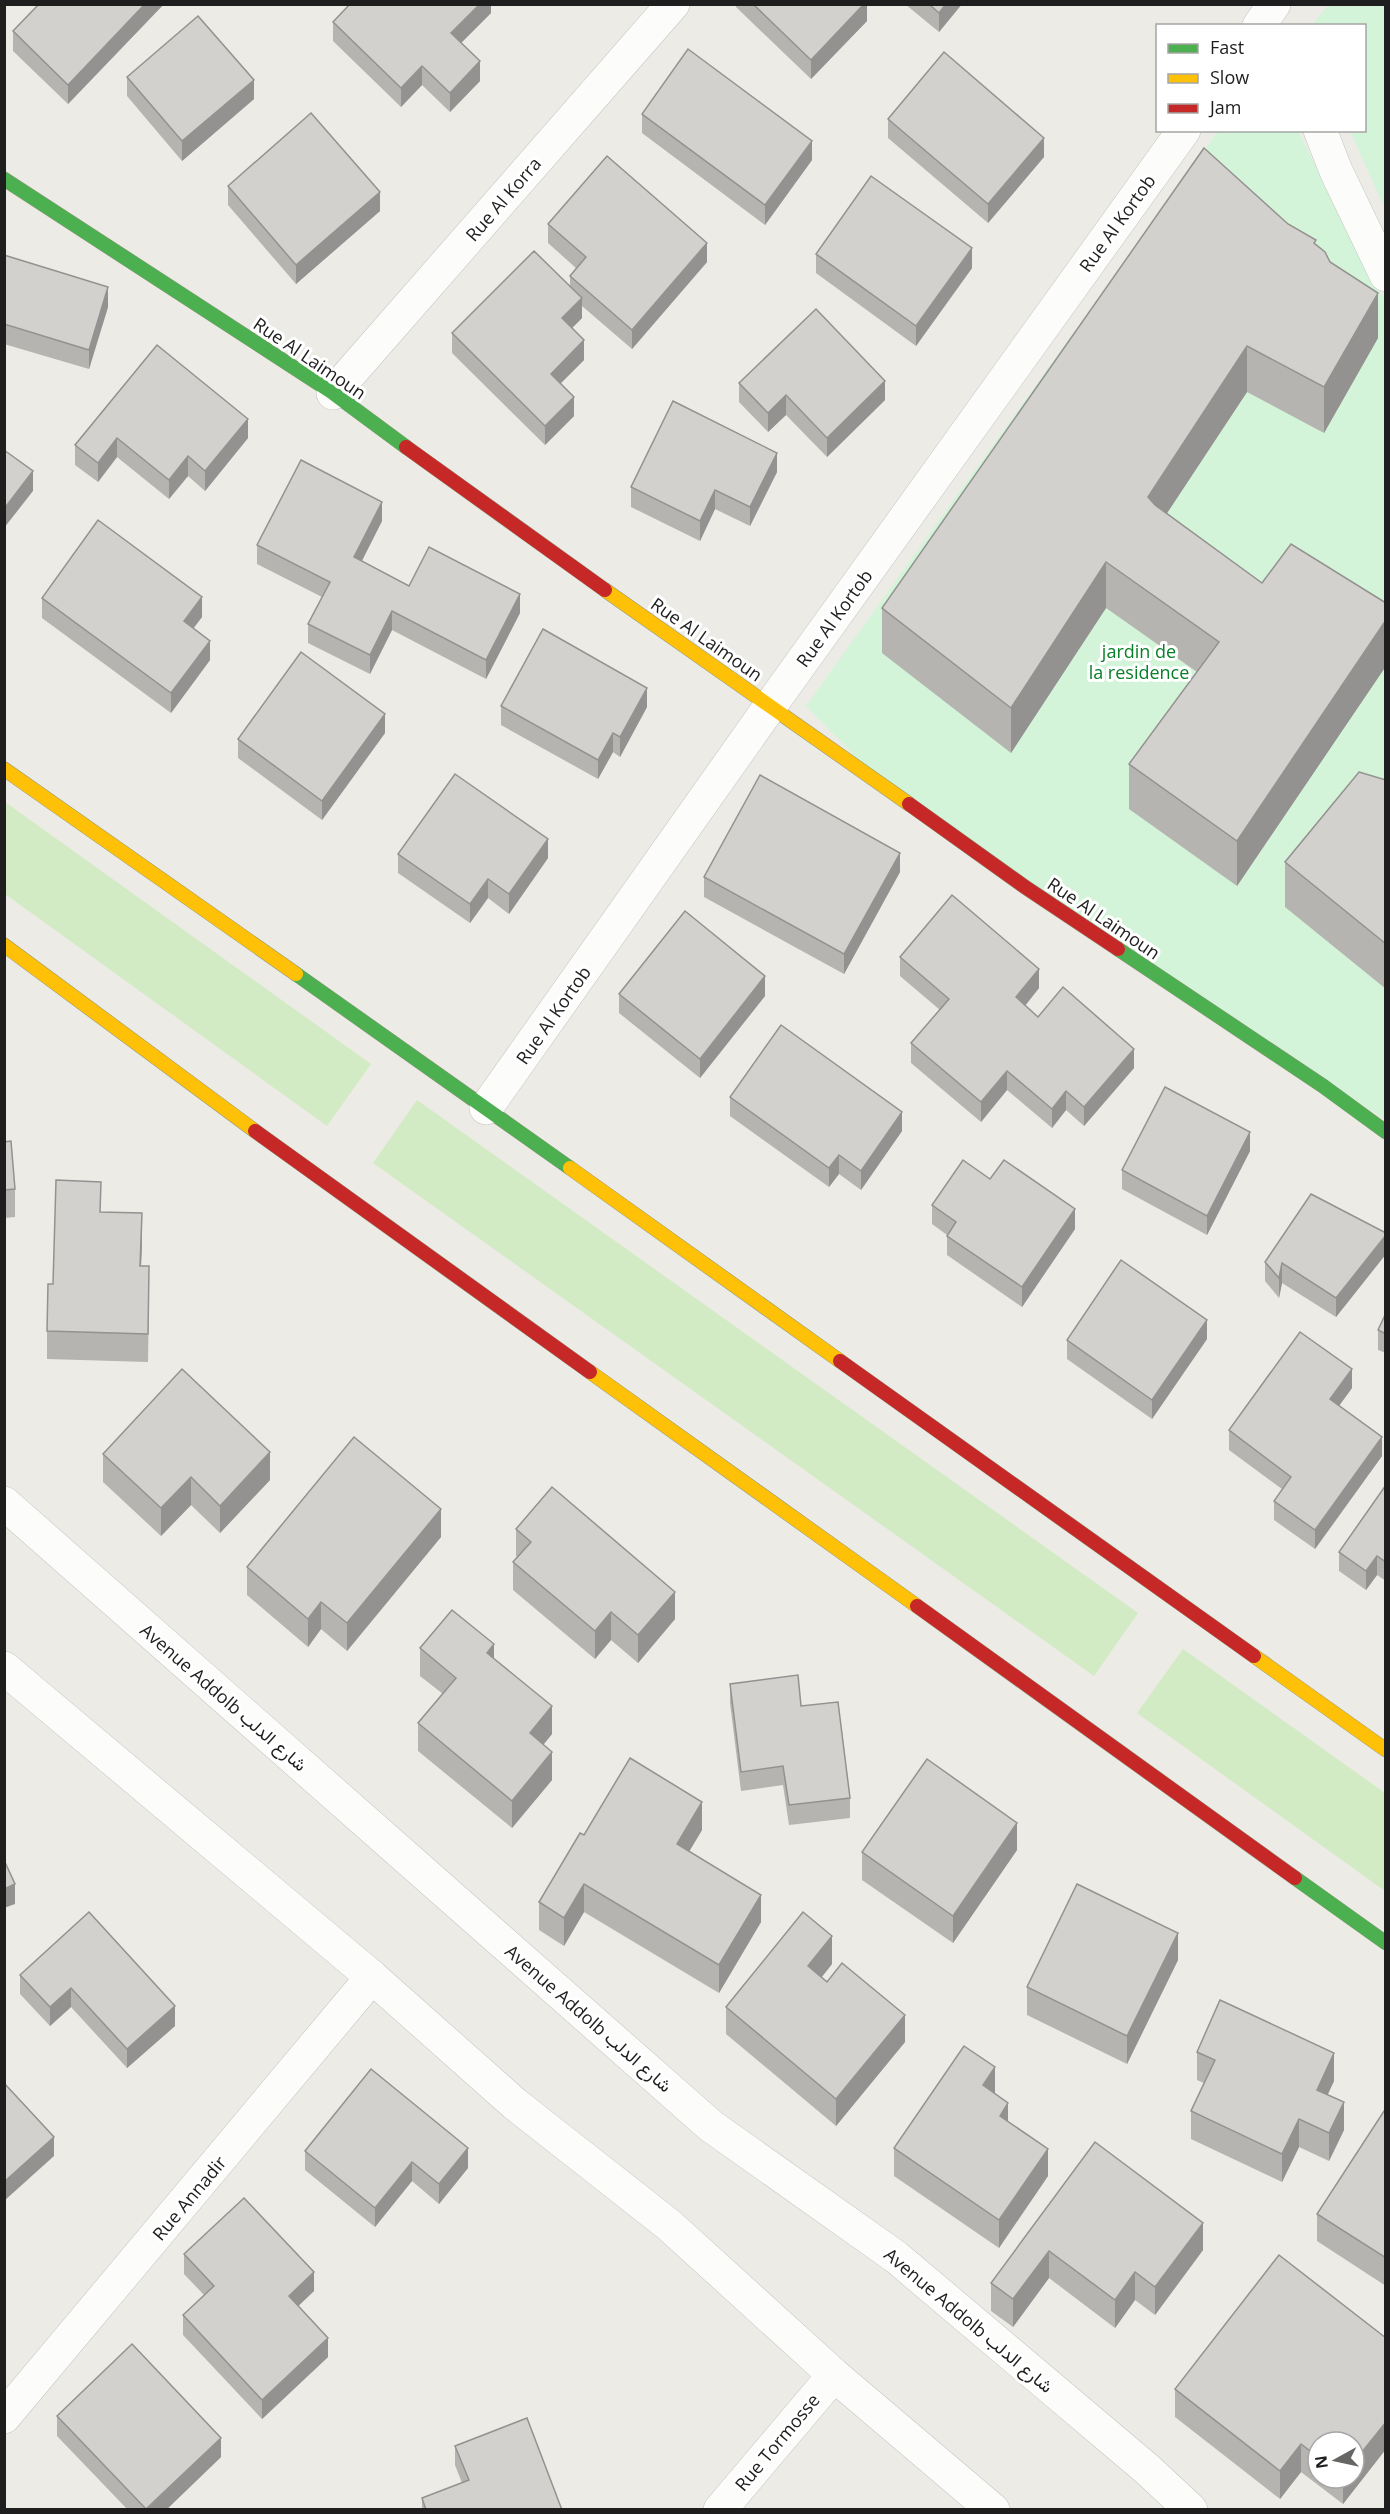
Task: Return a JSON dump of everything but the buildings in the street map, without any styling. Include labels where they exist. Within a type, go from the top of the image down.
[{"type":"main road","name":"Rue Al Laimoun","points":[[4,179],[333,393],[542,546],[771,705],[1025,887],[1323,1086],[1386,1132]]},
{"type":"main road","points":[[4,769],[486,1108],[1386,1750]]},
{"type":"main road","points":[[4,945],[323,1181],[1386,1943]]},
{"type":"street","name":"Rue Al Korra","points":[[333,393],[673,4]]},
{"type":"street","name":"Rue Al Kortob","points":[[486,1108],[771,705],[1183,132]]},
{"type":"street","points":[[1321,132],[1336,171],[1386,275]]},
{"type":"street","name":"Avenue Addolb شارع الدلب","points":[[4,1503],[711,2126],[896,2257],[1148,2469],[1191,2510]]},
{"type":"street","points":[[4,1668],[372,1977],[515,2104],[669,2225],[834,2375],[993,2510]]},
{"type":"street","name":"Rue Annadir","points":[[4,2417],[372,1977]]},
{"type":"street","name":"Rue Tormosse","points":[[720,2510],[834,2375]]},
{"type":"green space","points":[[1329,4],[1385,5],[1385,209],[1350,132],[1366,132],[1366,24],[1313,24]]},
{"type":"green space","name":"jardin de la residence","points":[[1217,132],[1298,132],[1385,301],[1385,1120],[884,786],[806,706]]},
{"type":"green space","points":[[5,802],[371,1064],[327,1126],[5,894]]},
{"type":"green space","points":[[417,1100],[1138,1613],[1094,1676],[373,1163]]},
{"type":"green space","points":[[1183,1649],[1385,1793],[1385,1891],[1137,1713]]},
{"type":"traffic: fast","points":[[4,179],[333,393],[406,447]]},
{"type":"traffic: fast","points":[[1118,949],[1323,1086],[1386,1132]]},
{"type":"traffic: fast","points":[[296,974],[570,1168]]},
{"type":"traffic: fast","points":[[1295,1878],[1386,1943]]},
{"type":"traffic: slow","points":[[605,590],[909,804]]},
{"type":"traffic: slow","points":[[4,769],[296,974]]},
{"type":"traffic: slow","points":[[4,945],[255,1131]]},
{"type":"traffic: slow","points":[[570,1168],[840,1361]]},
{"type":"traffic: slow","points":[[590,1372],[917,1606]]},
{"type":"traffic: slow","points":[[1254,1656],[1386,1750]]},
{"type":"traffic: jam","points":[[406,447],[605,590]]},
{"type":"traffic: jam","points":[[909,804],[1025,887],[1118,949]]},
{"type":"traffic: jam","points":[[255,1131],[590,1372]]},
{"type":"traffic: jam","points":[[840,1361],[1254,1656]]},
{"type":"traffic: jam","points":[[917,1606],[1295,1878]]}]
